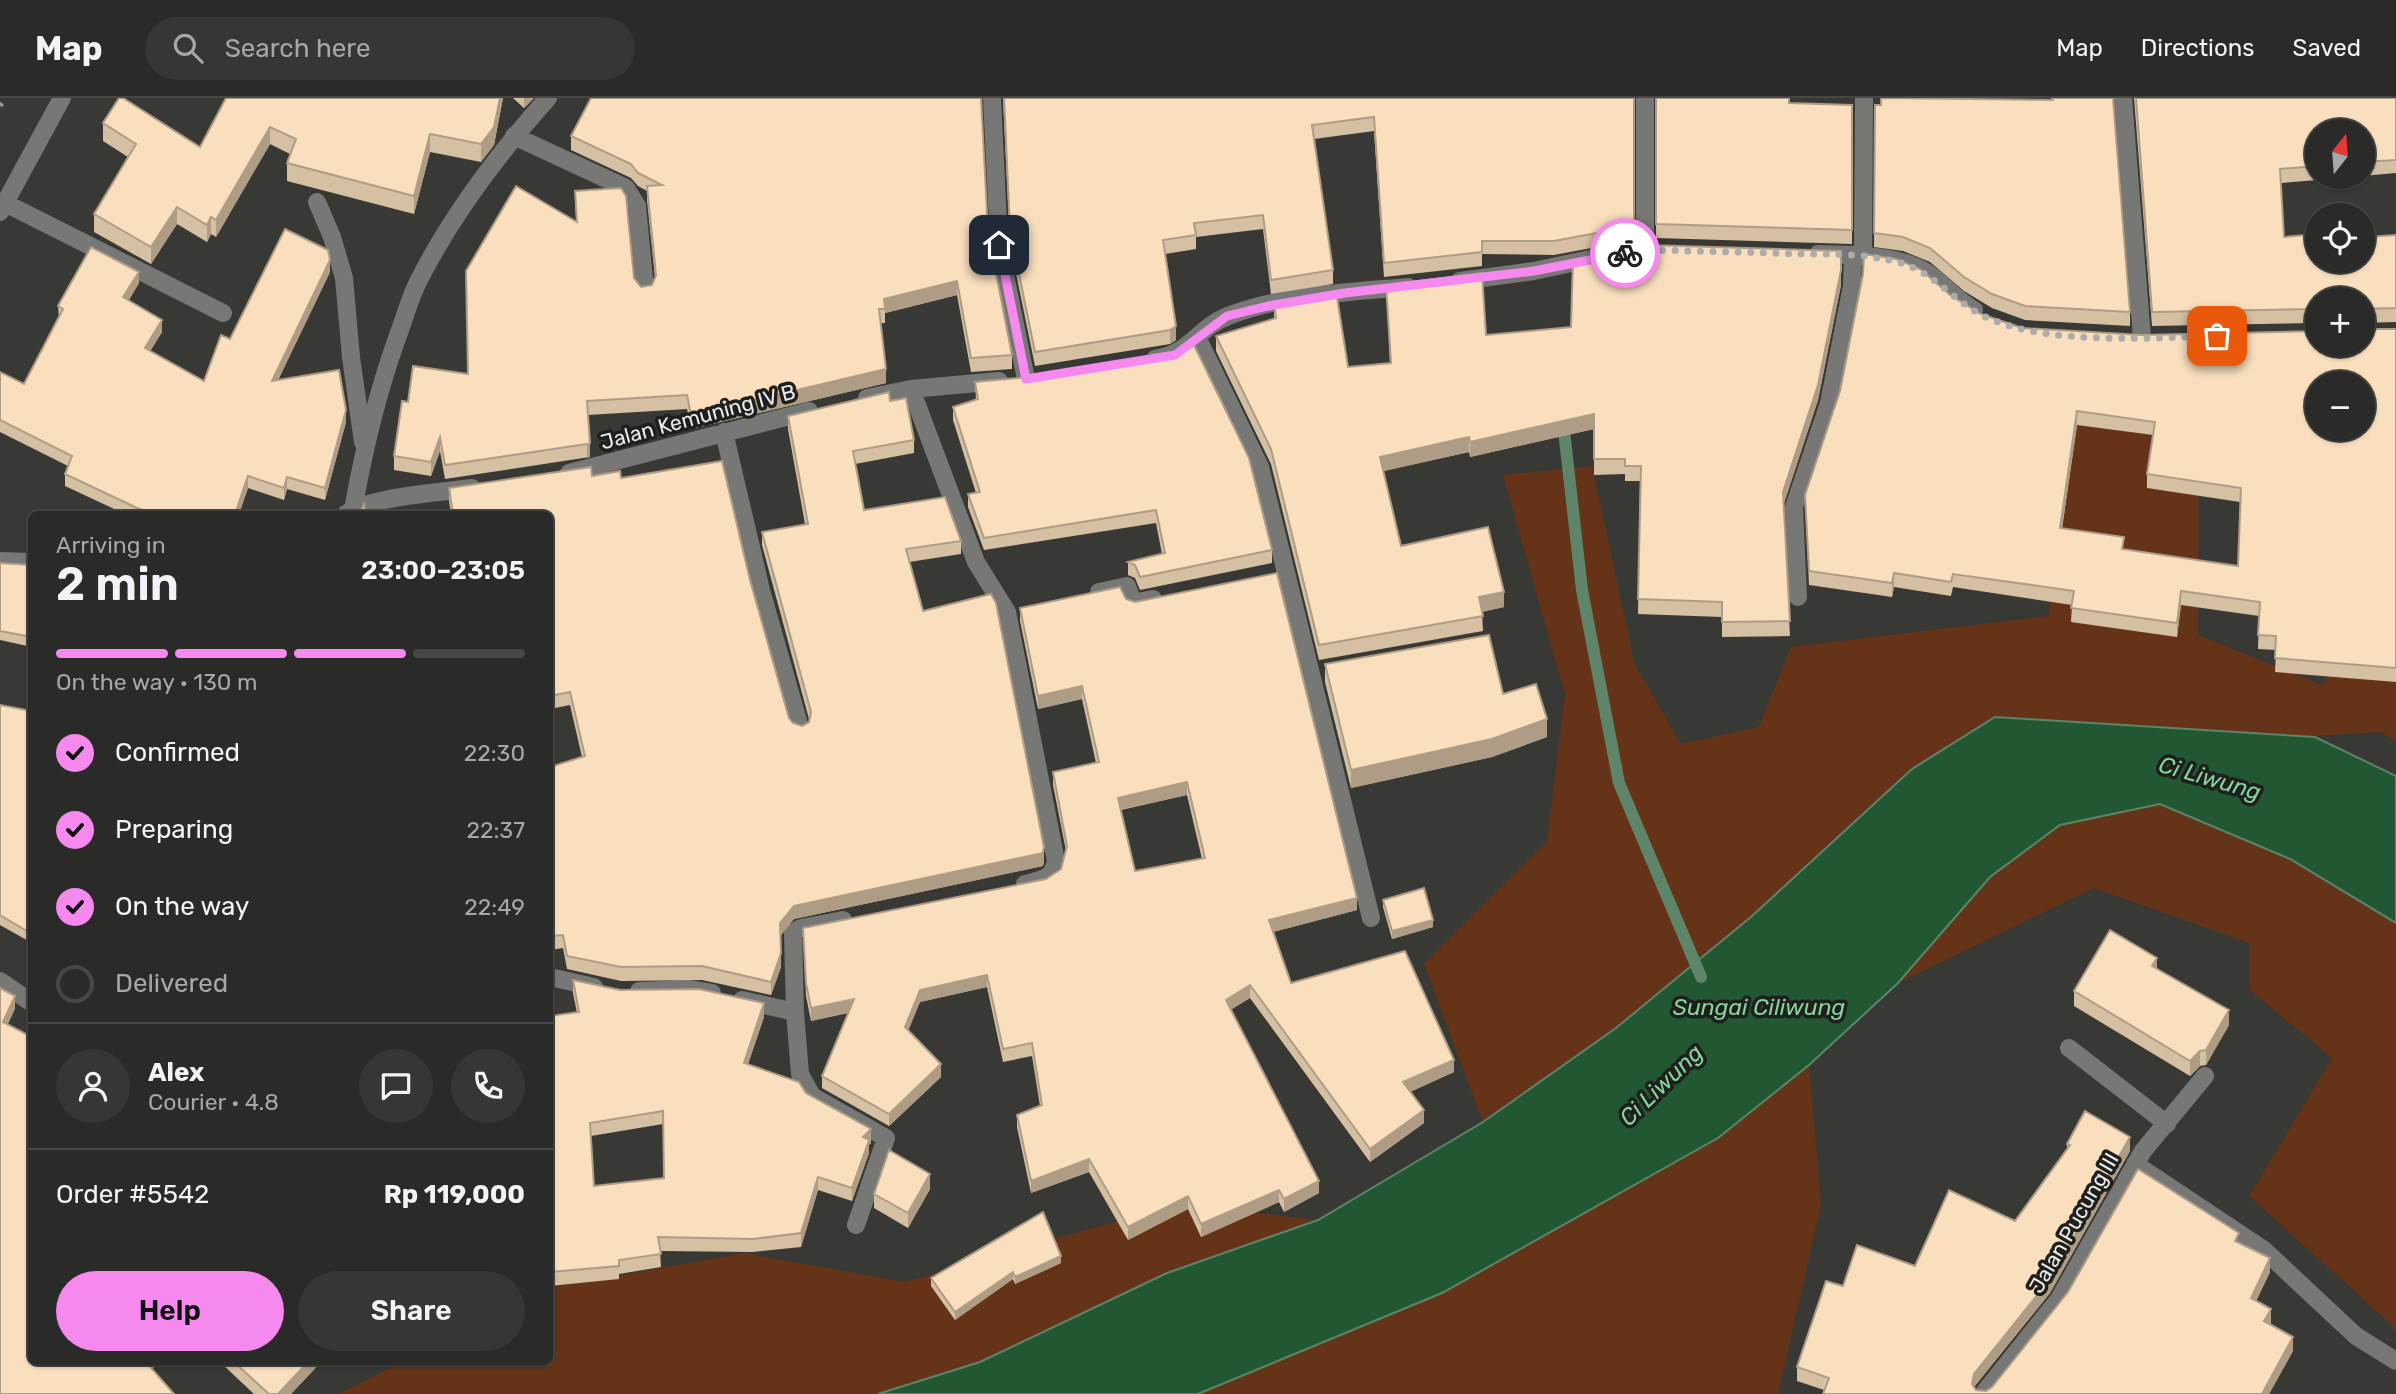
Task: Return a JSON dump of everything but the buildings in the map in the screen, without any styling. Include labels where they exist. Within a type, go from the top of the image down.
[{"type":"street","points":[[62,98],[3,208],[223,313]]},
{"type":"street","points":[[349,511],[385,370],[418,282],[462,205],[514,136],[548,98]]},
{"type":"street","points":[[850,402],[911,389],[1033,378],[999,245],[992,98]]},
{"type":"street","points":[[1645,98],[1646,250]]},
{"type":"street","points":[[1798,597],[1794,508],[1829,403],[1858,256],[1864,98]]},
{"type":"street","points":[[2123,98],[2142,337]]},
{"type":"street","points":[[514,136],[626,188],[637,206],[645,290]]},
{"type":"street","points":[[317,202],[332,237],[344,278],[351,357],[364,449]]},
{"type":"street","points":[[1798,254],[1858,256],[1899,262],[1926,272],[1957,300],[1987,318]]},
{"type":"street","points":[[1134,362],[1175,355],[1227,316],[1268,306],[1345,293],[1534,271],[1608,256]]},
{"type":"street","points":[[1197,337],[1260,467],[1279,573],[1310,673],[1371,918]]},
{"type":"street","points":[[911,389],[976,562],[1013,611],[1056,861],[1053,873],[1044,880],[1005,888]]},
{"type":"street","name":"Jalan Kemuning IV B","points":[[548,476],[589,469],[825,407]]},
{"type":"street","points":[[724,432],[761,590],[800,728]]},
{"type":"street","points":[[353,511],[402,498],[494,486]]},
{"type":"street","points":[[0,561],[28,562]]},
{"type":"street","points":[[1087,595],[1127,586],[1133,603],[1171,595]]},
{"type":"street","points":[[1310,673],[1333,669]]},
{"type":"street","points":[[856,1225],[887,1138],[812,1096],[800,1074],[793,933],[801,928],[860,917]]},
{"type":"street","points":[[553,977],[614,991],[688,989],[795,1012]]},
{"type":"street","points":[[0,981],[28,1000]]},
{"type":"street","points":[[2069,1048],[2167,1124]]},
{"type":"street","name":"Jalan Pucung III","points":[[1983,1394],[2059,1299],[2135,1164],[2205,1076]]},
{"type":"street","points":[[2135,1164],[2264,1250],[2356,1336],[2396,1361]]},
{"type":"shaded area","points":[[2082,368],[2199,377],[2198,635],[2322,685],[2346,649],[2396,660],[2396,741],[2381,732],[2313,736],[2227,733],[1995,717],[1912,769],[1744,922],[1616,1028],[1483,1122],[1424,964],[1547,842],[1565,694],[1503,475],[1592,466],[1635,665],[1681,744],[1759,727],[1791,647],[2048,616]]},
{"type":"shaded area","points":[[2160,804],[2290,859],[2396,923],[2396,1333],[2392,1325],[2249,1196],[2332,1058],[2250,990],[2249,943],[2094,888],[1898,983],[1990,877],[2060,825]]},
{"type":"shaded area","points":[[1809,1065],[1821,1205],[1778,1394],[1198,1394],[1442,1293],[1715,1139]]},
{"type":"shaded area","points":[[1177,1204],[1318,1220],[1167,1273],[980,1362],[881,1394],[339,1394],[396,1365],[553,1365],[553,1287],[744,1253],[905,1282]]},
{"type":"water","name":"Sungai Ciliwung","points":[[1995,717],[2315,737],[2396,776],[2396,923],[2290,859],[2160,804],[2060,825],[1990,877],[1898,983],[1809,1065],[1718,1138],[1442,1293],[1198,1394],[878,1394],[980,1362],[1167,1273],[1318,1220],[1483,1122],[1616,1028],[1752,916],[1912,769]]},
{"type":"waterway","points":[[1563,422],[1582,590],[1619,783],[1701,977]]},
{"type":"railway","points":[[0,106],[5,98]]},
{"type":"way so far","points":[[1625,253],[1645,250],[1853,255],[1899,262],[1926,272],[1957,300],[1987,318],[2023,331],[2142,338],[2217,336]]},
{"type":"route","points":[[999,245],[1026,379],[1175,355],[1227,316],[1268,306],[1345,293],[1534,271],[1625,253]]},
{"type":"water label","name":"Ci Liwung","points":[[2210,778]]},
{"type":"water label","name":"Ci Liwung","points":[[1661,1085]]}]
